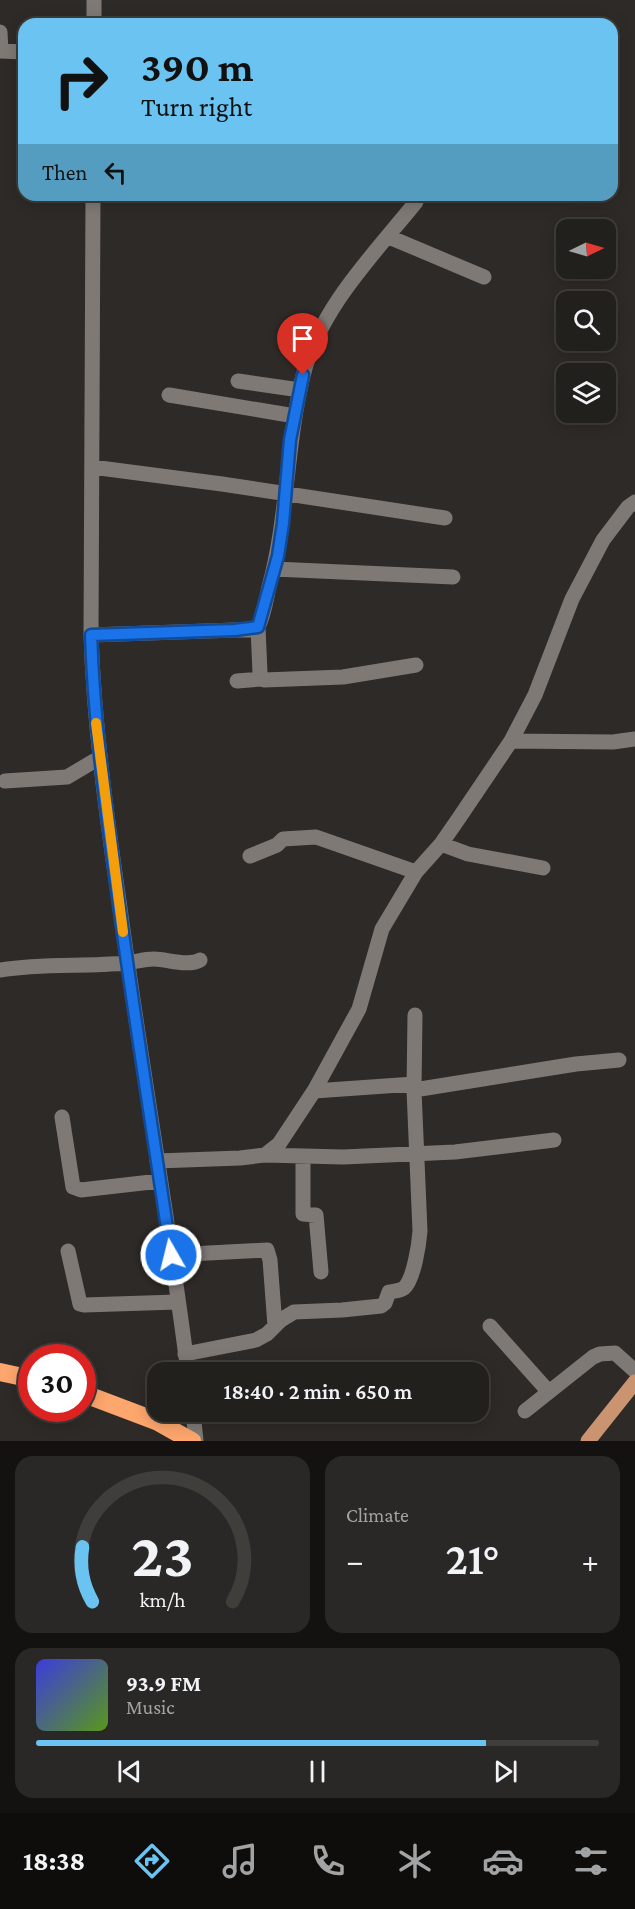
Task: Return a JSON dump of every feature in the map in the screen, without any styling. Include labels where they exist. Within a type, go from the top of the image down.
[{"type":"highway","points":[[0,1372],[18,1376]]},
{"type":"highway","points":[[96,1398],[156,1421],[192,1441]]},
{"type":"main road","points":[[588,1441],[635,1382]]},
{"type":"street","points":[[94,0],[94,18]]},
{"type":"street","points":[[0,32],[0,51],[18,52]]},
{"type":"street","points":[[93,201],[91,635],[93,688],[99,758],[127,963],[186,1362]]},
{"type":"street","points":[[261,678],[258,627],[274,569],[283,523],[290,440],[303,375],[315,339],[326,317],[416,202]]},
{"type":"street","points":[[388,237],[484,277]]},
{"type":"street","points":[[238,381],[300,390]]},
{"type":"street","points":[[169,395],[295,416]]},
{"type":"street","points":[[92,467],[446,518]]},
{"type":"street","points":[[265,1155],[279,1144],[314,1091],[359,1009],[382,929],[416,873],[441,844],[511,741],[536,695],[577,589],[603,540],[628,507],[635,502]]},
{"type":"street","points":[[274,569],[453,577]]},
{"type":"street","points":[[91,635],[235,630],[258,627]]},
{"type":"street","points":[[237,681],[261,678],[268,681],[343,677],[416,665]]},
{"type":"street","points":[[511,741],[613,742],[635,740]]},
{"type":"street","points":[[5,781],[67,777],[99,758]]},
{"type":"street","points":[[250,856],[277,846],[283,838],[316,837],[416,873]]},
{"type":"street","points":[[441,844],[468,854],[543,868]]},
{"type":"street","points":[[0,970],[46,964],[127,963],[148,959],[196,963],[200,960]]},
{"type":"street","points":[[185,1354],[256,1340],[294,1312],[381,1306],[385,1303],[389,1292],[404,1288],[418,1251],[420,1231],[414,1087],[415,1015]]},
{"type":"street","points":[[314,1091],[414,1087],[619,1060]]},
{"type":"street","points":[[62,1117],[73,1187],[81,1190],[160,1181]]},
{"type":"street","points":[[157,1161],[265,1155],[343,1157],[455,1152],[554,1140]]},
{"type":"street","points":[[303,1156],[303,1214],[316,1215],[321,1272]]},
{"type":"street","points":[[68,1251],[80,1304],[177,1302]]},
{"type":"street","points":[[171,1255],[267,1251],[270,1260],[275,1326]]},
{"type":"street","points":[[490,1326],[548,1392]]},
{"type":"street","points":[[525,1412],[582,1363],[600,1354],[618,1354],[635,1371]]},
{"type":"street","points":[[194,1422],[196,1441]]},
{"type":"slow traffic","points":[[96,723],[123,932]]},
{"type":"route","points":[[171,1255],[99,758],[91,635],[250,630],[258,627],[278,556],[290,440],[303,375]]}]
